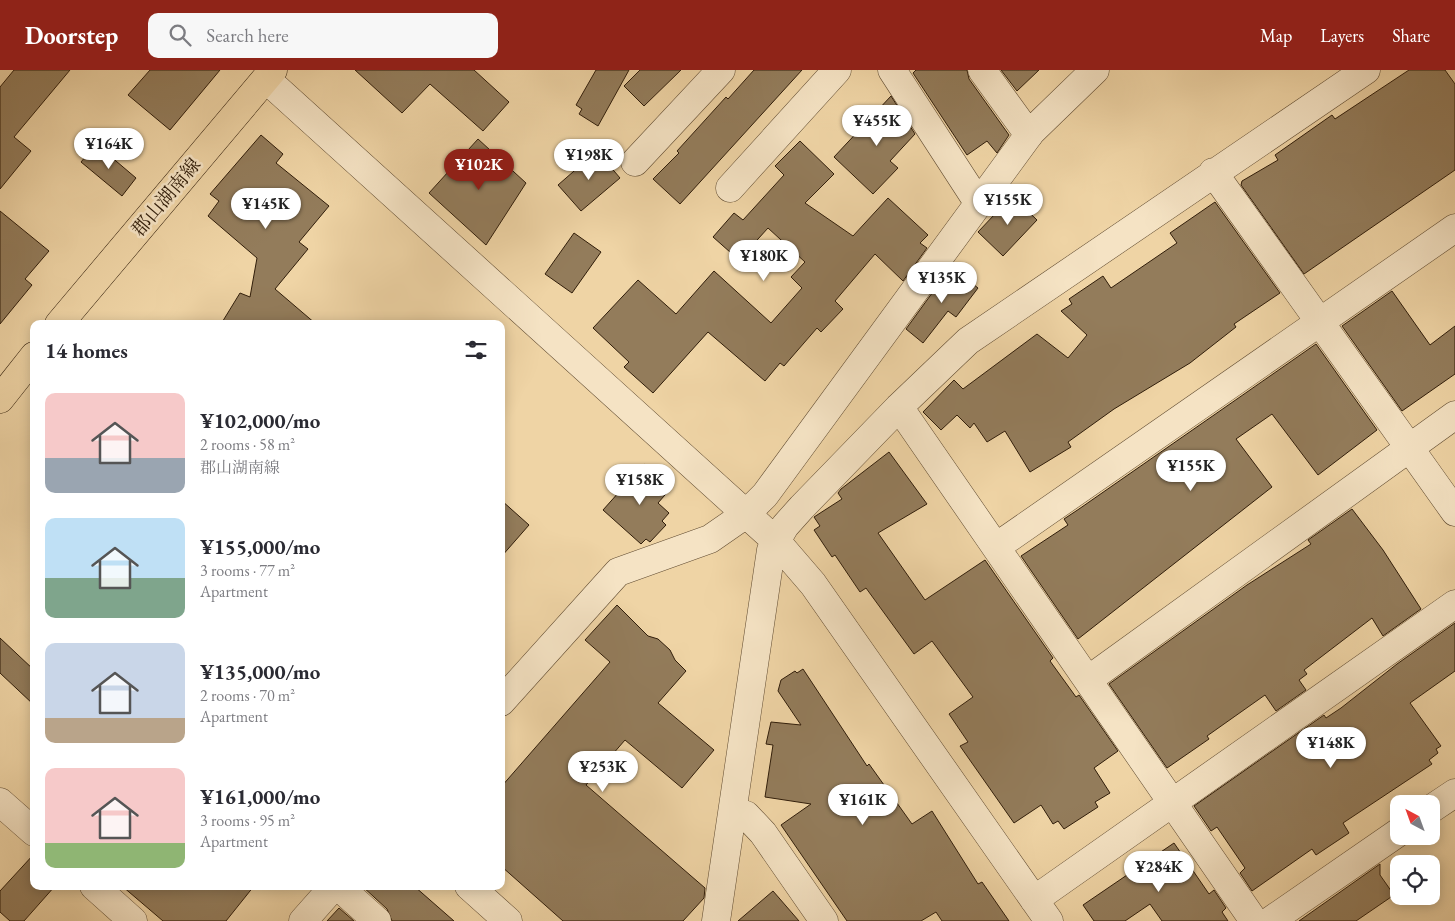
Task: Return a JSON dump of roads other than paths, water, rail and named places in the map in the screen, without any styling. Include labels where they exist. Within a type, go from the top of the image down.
[{"type":"main road","name":"郡山湖南線","points":[[62,320],[269,74]]},
{"type":"main road","points":[[0,399],[30,361]]},
{"type":"street","points":[[635,162],[721,70]]},
{"type":"street","points":[[730,188],[837,70]]},
{"type":"street","points":[[892,70],[978,204]]},
{"type":"street","points":[[982,70],[1029,135]]},
{"type":"street","points":[[505,698],[618,572],[710,539],[746,514],[765,495],[1029,135],[1095,70]]},
{"type":"street","points":[[716,921],[771,550],[785,526],[899,407],[968,342],[1213,172],[1366,70]]},
{"type":"street","points":[[269,74],[776,541],[814,584],[1041,910],[1173,804],[1455,604]]},
{"type":"street","points":[[1213,172],[1410,446],[1455,512]]},
{"type":"street","points":[[996,547],[1455,228]]},
{"type":"street","points":[[899,407],[1254,921]]},
{"type":"street","points":[[1088,680],[1455,415]]},
{"type":"street","points":[[1440,803],[1455,793]]},
{"type":"street","points":[[0,802],[30,828]]},
{"type":"street","points":[[733,811],[746,815],[763,833],[824,921]]},
{"type":"street","points":[[1270,921],[1390,838]]},
{"type":"street","points":[[103,890],[133,921]]},
{"type":"street","points":[[303,921],[332,890]]},
{"type":"street","points":[[341,890],[377,921]]},
{"type":"street","points":[[474,890],[508,921]]}]
